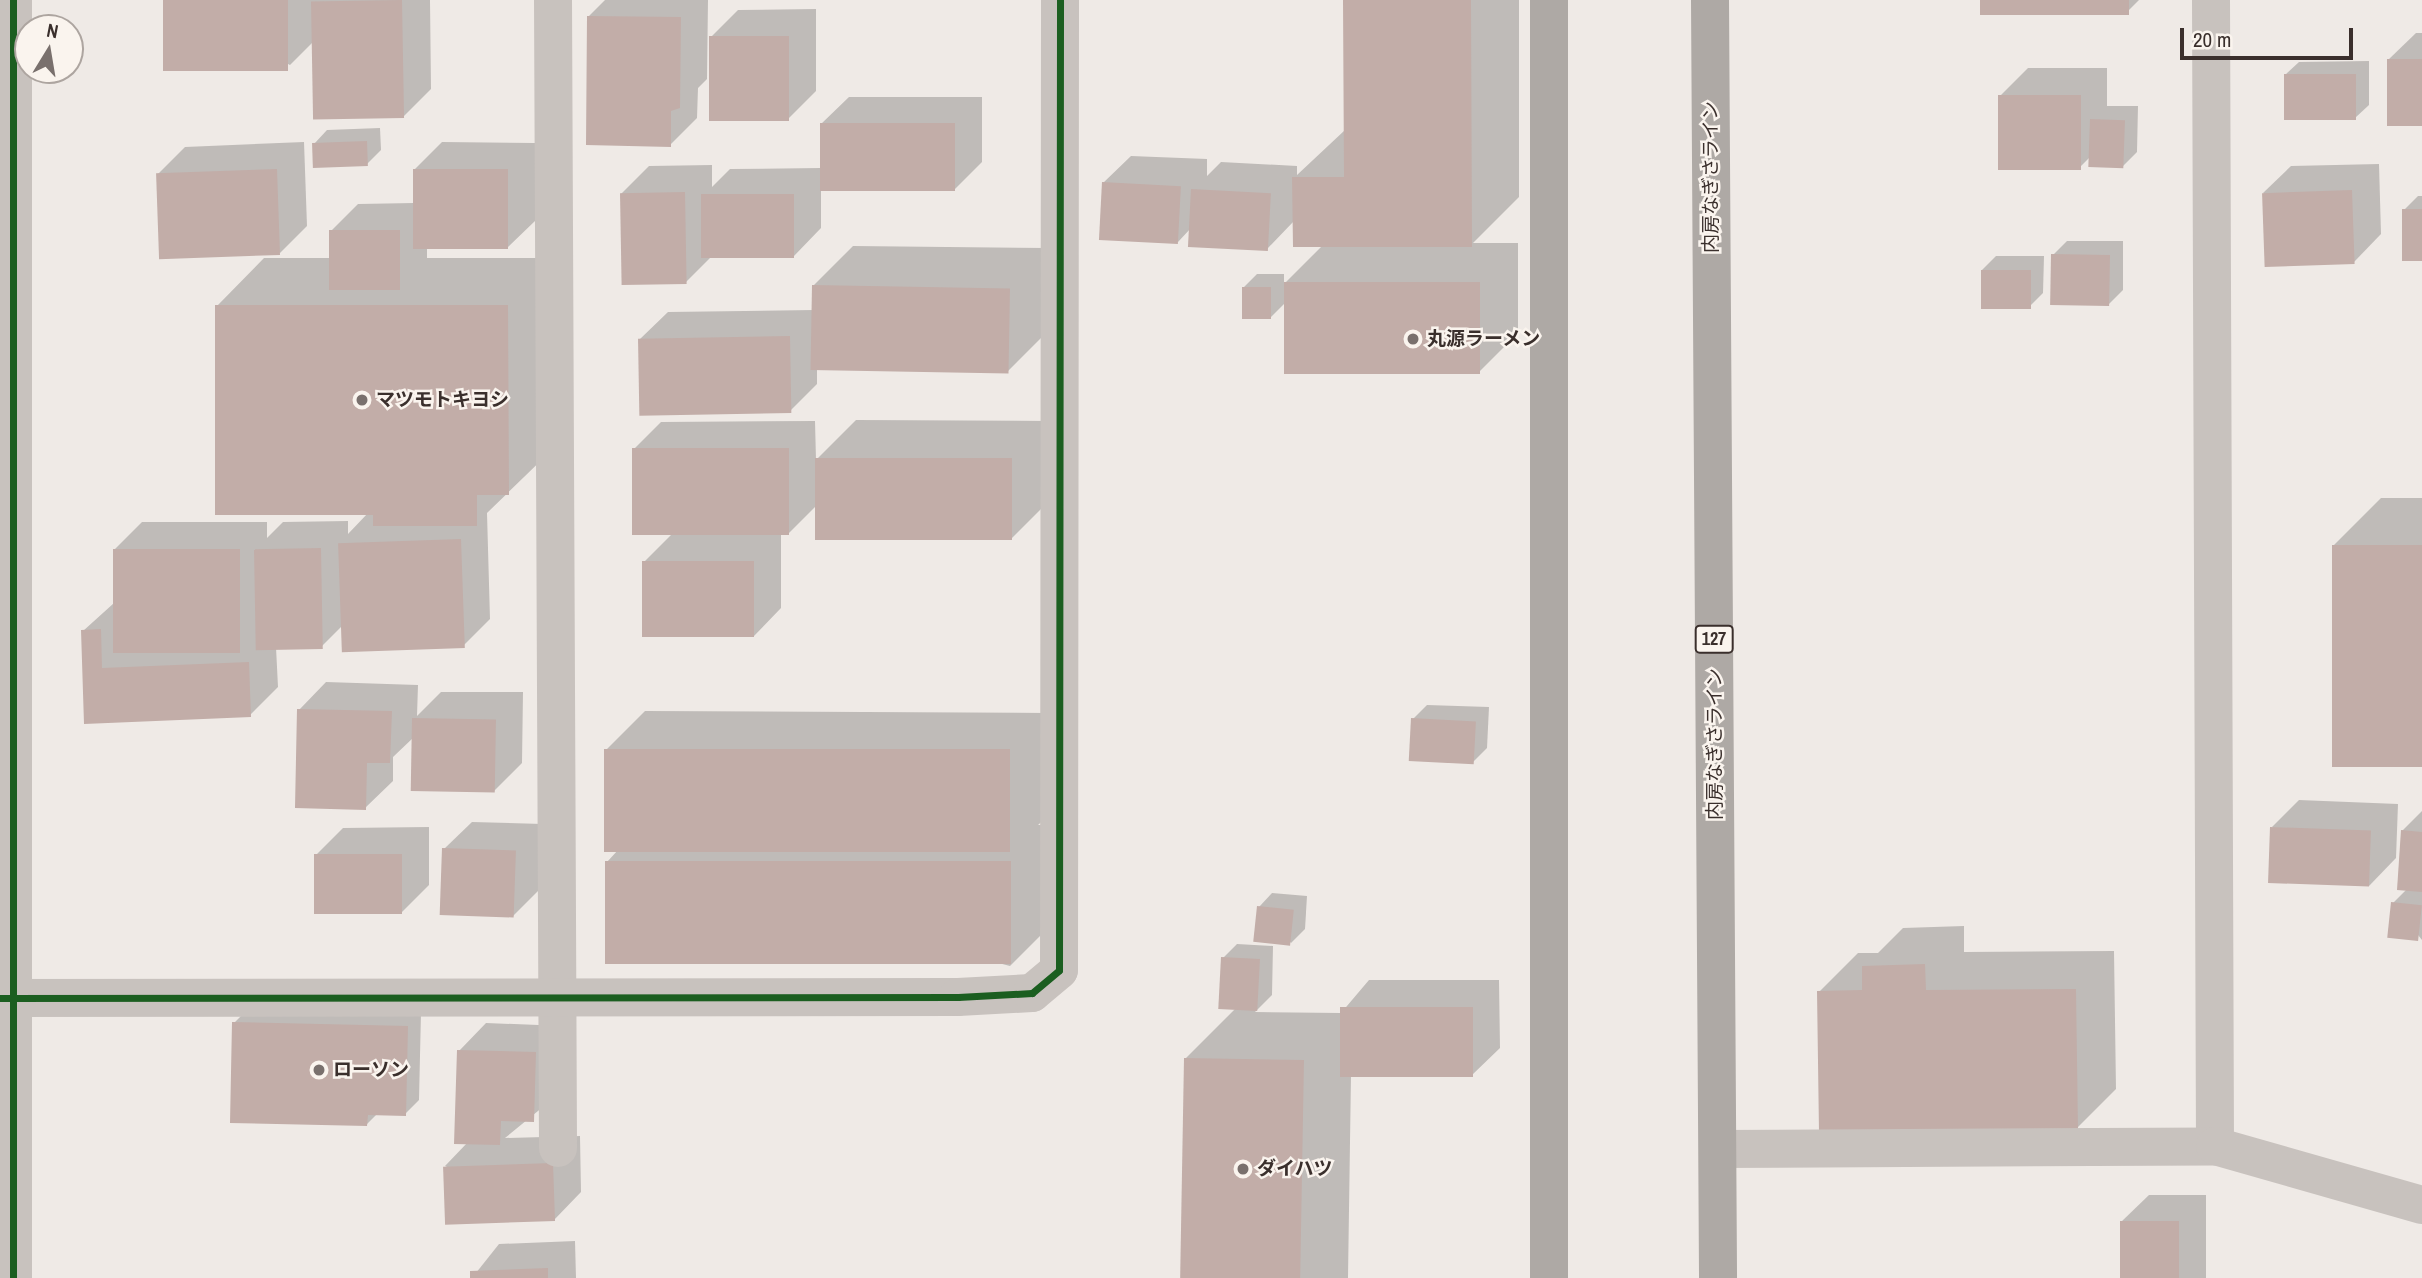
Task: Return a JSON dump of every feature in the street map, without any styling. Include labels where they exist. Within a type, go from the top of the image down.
[{"type":"highway","points":[[1549,0],[1549,1278]]},
{"type":"highway","name":"内房なぎさライン","points":[[1710,0],[1718,1278]]},
{"type":"street","points":[[13,0],[6,185],[5,998],[13,1278]]},
{"type":"street","points":[[553,0],[558,1148]]},
{"type":"street","points":[[5,998],[958,997],[1032,993],[1059,970],[1059,0]]},
{"type":"street","points":[[2211,0],[2215,1146]]},
{"type":"street","points":[[1718,1149],[2215,1146],[2422,1205]]},
{"type":"building","points":[[163,0],[288,0],[288,71],[163,71]]},
{"type":"building","points":[[402,0],[404,118],[313,120],[311,2]]},
{"type":"building","points":[[1343,0],[1471,0],[1472,247],[1293,247],[1292,177],[1344,177]]},
{"type":"building","points":[[1980,0],[2129,0],[2129,15],[1980,15]]},
{"type":"building","points":[[587,16],[681,17],[680,108],[671,111],[671,147],[586,145]]},
{"type":"building","points":[[709,36],[789,36],[789,121],[709,121]]},
{"type":"building","points":[[2387,59],[2422,59],[2422,126],[2387,126]]},
{"type":"building","points":[[2284,74],[2356,74],[2356,120],[2284,120]]},
{"type":"building","points":[[1998,95],[2081,95],[2081,170],[1998,170]]},
{"type":"building","points":[[2090,119],[2125,120],[2123,168],[2088,167]]},
{"type":"building","points":[[820,123],[955,123],[955,191],[820,191]]},
{"type":"building","points":[[367,141],[368,166],[313,168],[312,143]]},
{"type":"building","points":[[277,169],[280,255],[159,259],[156,173]]},
{"type":"building","points":[[413,169],[508,169],[508,249],[413,249]]},
{"type":"building","points":[[1102,182],[1181,186],[1178,244],[1099,240]]},
{"type":"building","points":[[1191,189],[1271,193],[1268,251],[1188,247]]},
{"type":"building","points":[[2352,190],[2355,264],[2265,267],[2262,193]]},
{"type":"building","points":[[685,192],[687,284],[622,285],[620,193]]},
{"type":"building","points":[[701,194],[794,194],[794,258],[701,258]]},
{"type":"building","points":[[2402,209],[2422,209],[2422,261],[2402,261]]},
{"type":"building","points":[[329,230],[400,230],[400,290],[329,290]]},
{"type":"building","points":[[2051,254],[2110,255],[2109,306],[2050,305]]},
{"type":"building","points":[[1981,270],[2031,270],[2031,309],[1981,309]]},
{"type":"building","points":[[1284,282],[1480,282],[1480,374],[1284,374]]},
{"type":"building","points":[[812,285],[1010,288],[1008,373],[811,370]]},
{"type":"building","points":[[1242,287],[1271,287],[1271,319],[1242,319]]},
{"type":"building","name":"マツモトキヨシ","points":[[215,305],[508,305],[509,495],[477,495],[477,526],[373,526],[373,515],[215,515]]},
{"type":"building","points":[[790,336],[791,413],[639,416],[638,339]]},
{"type":"building","points":[[632,448],[789,448],[789,535],[632,535]]},
{"type":"building","points":[[815,458],[1012,458],[1012,540],[815,540]]},
{"type":"building","points":[[461,539],[465,648],[342,652],[338,543]]},
{"type":"building","points":[[2332,545],[2422,545],[2422,767],[2332,767]]},
{"type":"building","points":[[321,548],[323,649],[256,650],[254,549]]},
{"type":"building","points":[[113,549],[240,549],[240,653],[113,653]]},
{"type":"building","points":[[642,561],[754,561],[754,637],[642,637]]},
{"type":"building","points":[[101,629],[102,668],[249,662],[251,717],[84,724],[81,630]]},
{"type":"building","points":[[297,709],[392,711],[390,763],[367,763],[366,810],[295,808]]},
{"type":"building","points":[[412,718],[496,719],[495,792],[411,791]]},
{"type":"building","points":[[1411,718],[1476,721],[1474,764],[1409,761]]},
{"type":"building","points":[[604,749],[1010,749],[1010,852],[604,852]]},
{"type":"building","points":[[2270,827],[2371,831],[2369,886],[2268,883]]},
{"type":"building","points":[[2401,830],[2422,832],[2422,892],[2397,890]]},
{"type":"building","points":[[442,848],[516,851],[514,918],[440,915]]},
{"type":"building","points":[[314,854],[402,854],[402,914],[314,914]]},
{"type":"building","points":[[605,861],[1011,861],[1011,964],[605,964]]},
{"type":"building","points":[[2391,902],[2422,905],[2418,941],[2387,938]]},
{"type":"building","points":[[1257,906],[1294,910],[1290,946],[1253,942]]},
{"type":"building","points":[[1221,957],[1260,959],[1257,1011],[1218,1009]]},
{"type":"building","points":[[1925,964],[1926,990],[2076,989],[2078,1130],[1819,1132],[1817,991],[1862,990],[1862,966]]},
{"type":"building","points":[[1340,1007],[1473,1007],[1473,1077],[1340,1077]]},
{"type":"building","name":"ローソン","points":[[232,1022],[408,1026],[406,1116],[368,1115],[367,1126],[230,1123]]},
{"type":"building","points":[[457,1050],[536,1052],[534,1122],[501,1121],[500,1145],[454,1144]]},
{"type":"building","name":"ダイハツ","points":[[1184,1058],[1304,1060],[1300,1278],[1180,1278]]},
{"type":"building","points":[[553,1163],[555,1221],[445,1225],[443,1167]]},
{"type":"building","points":[[2120,1221],[2179,1221],[2179,1278],[2120,1278]]},
{"type":"building","points":[[548,1268],[548,1278],[470,1278],[470,1271]]},
{"type":"cycle path","points":[[13,0],[13,1278]]},
{"type":"cycle path","points":[[0,998],[958,997],[1032,993],[1059,970],[1060,0]]},
{"type":"place","name":"丸源ラーメン","points":[[1413,339]]},
{"type":"place","name":"マツモトキヨシ","points":[[362,400]]},
{"type":"place","name":"ローソン","points":[[319,1070]]},
{"type":"place","name":"ダイハツ","points":[[1243,1169]]}]
